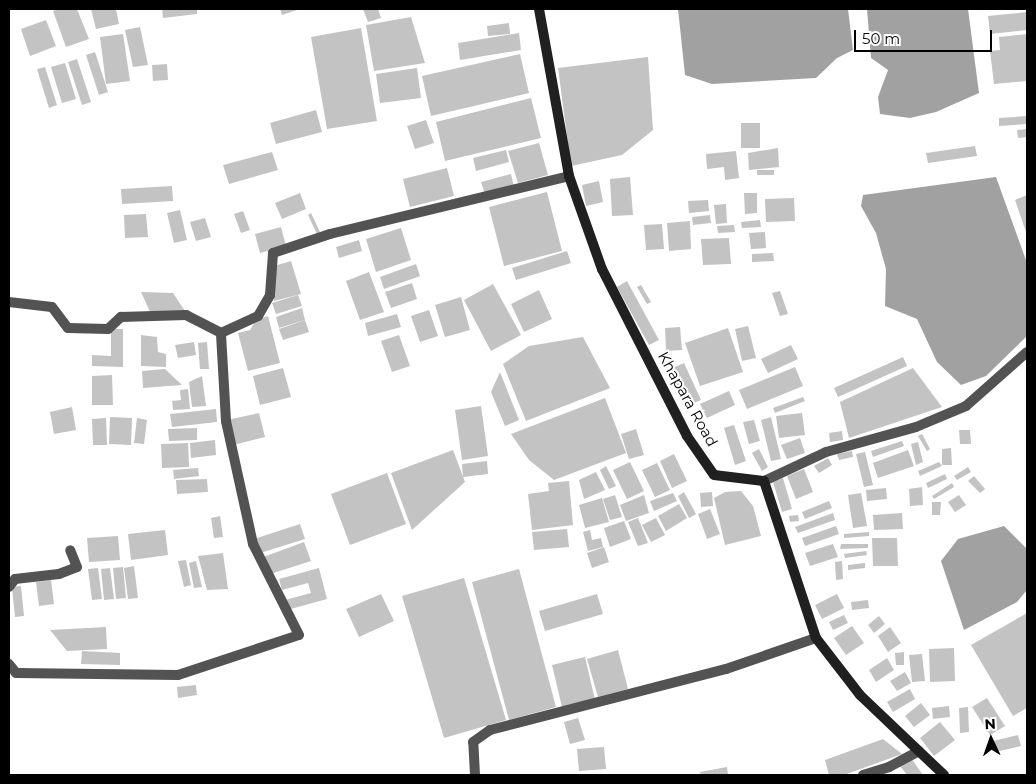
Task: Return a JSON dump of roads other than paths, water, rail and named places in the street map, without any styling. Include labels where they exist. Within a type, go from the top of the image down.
[{"type":"street","name":"Khapara Road","points":[[539,9],[569,176],[602,269],[687,436],[714,475],[764,481]]},
{"type":"street","points":[[222,333],[258,316],[270,295],[273,253],[330,234],[569,176]]},
{"type":"street","points":[[9,302],[52,308],[68,328],[108,329],[121,317],[186,315],[222,333]]},
{"type":"street","points":[[9,664],[16,673],[178,675],[299,635],[253,544],[226,421],[222,333]]},
{"type":"street","points":[[944,775],[860,695],[816,638],[764,481],[826,452],[916,427],[966,406],[1027,352]]},
{"type":"street","points":[[9,587],[15,579],[59,574],[77,567],[70,550]]},
{"type":"street","points":[[474,775],[473,742],[490,730],[726,669],[816,638]]},
{"type":"street","points":[[863,775],[889,767],[918,751]]}]
